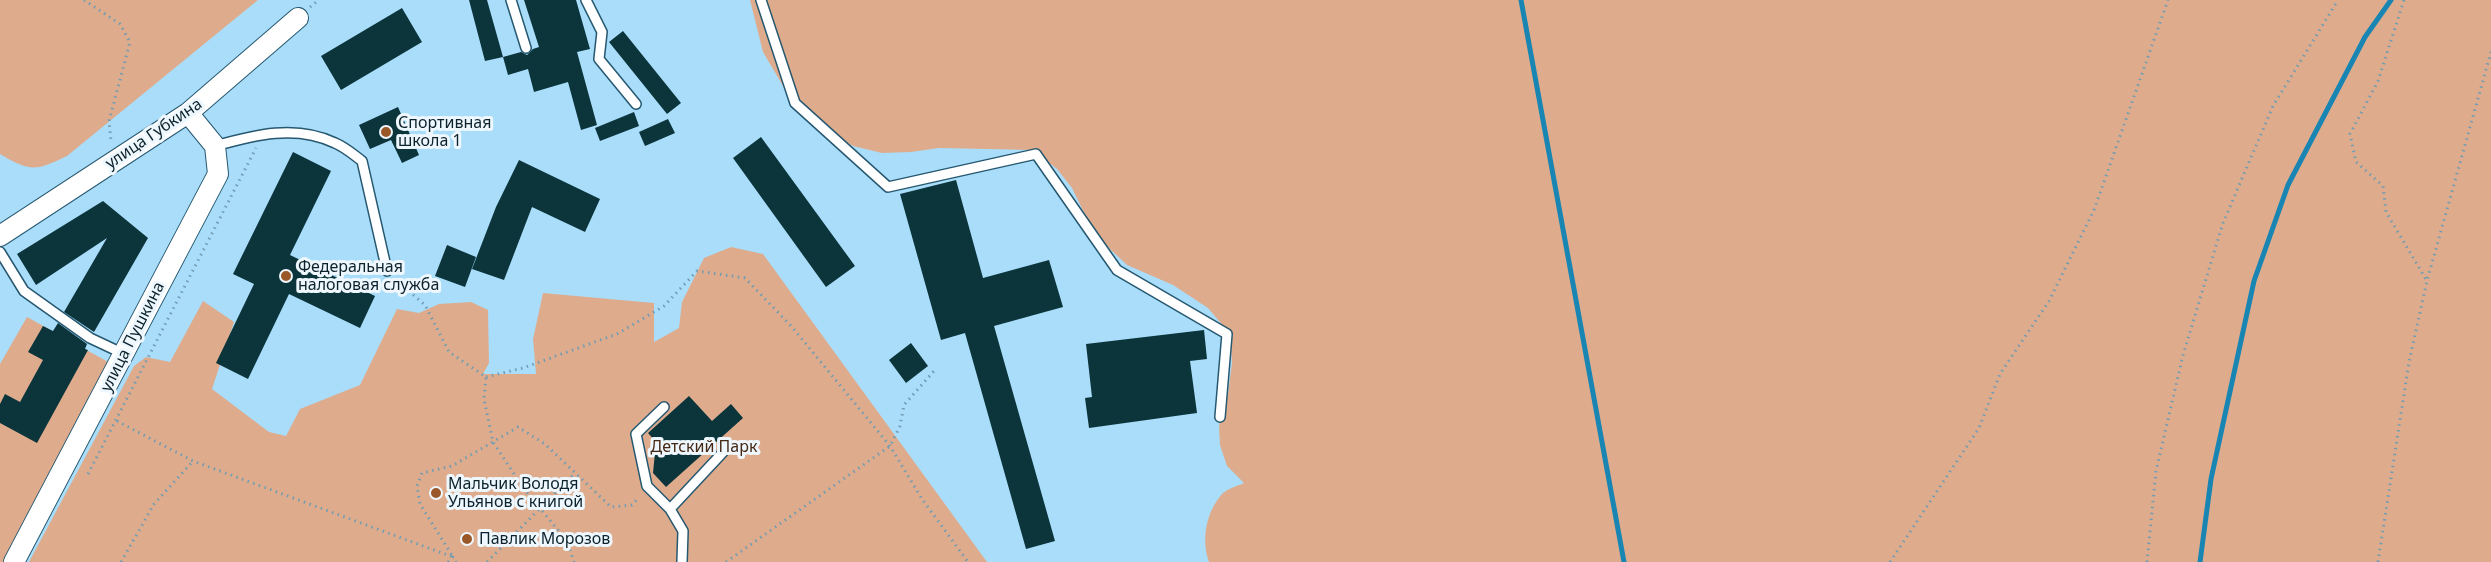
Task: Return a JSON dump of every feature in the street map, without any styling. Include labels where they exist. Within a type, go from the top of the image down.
[{"type":"street","name":"улица Губкина","points":[[0,236],[188,113],[298,18]]},
{"type":"street","points":[[188,113],[215,146]]},
{"type":"street","name":"улица Пушкина","points":[[14,562],[218,174],[215,146]]},
{"type":"lane","points":[[512,0],[526,48]]},
{"type":"lane","points":[[586,0],[602,32],[599,59],[636,104]]},
{"type":"lane","points":[[761,0],[795,103],[888,187],[1036,154],[1117,270],[1227,334],[1220,417]]},
{"type":"lane","points":[[215,146],[263,133],[303,133],[335,143],[362,161],[387,271]]},
{"type":"lane","points":[[0,252],[24,291],[90,338],[124,354]]},
{"type":"lane","points":[[664,407],[636,434],[648,486],[670,509],[683,531],[682,562]]},
{"type":"lane","points":[[670,509],[726,449]]},
{"type":"path","points":[[84,0],[120,24],[130,42],[109,121],[111,146]]},
{"type":"path","points":[[1890,562],[1979,428],[2000,374],[2049,302],[2094,210],[2168,0]]},
{"type":"path","points":[[2147,562],[2156,471],[2183,355],[2223,223],[2273,106],[2338,0]]},
{"type":"path","points":[[2404,0],[2378,81],[2350,134],[2356,162],[2383,186],[2386,212],[2427,281]]},
{"type":"path","points":[[2378,562],[2409,362],[2427,281],[2491,52]]},
{"type":"path","points":[[88,474],[263,133]]},
{"type":"path","points":[[387,271],[425,305],[449,352],[486,377],[523,368],[616,334],[664,306],[697,270],[745,278],[792,327],[890,446],[922,499],[968,562]]},
{"type":"path","points":[[726,562],[890,446],[900,426],[904,405],[934,371]]},
{"type":"path","points":[[486,377],[484,399],[493,442],[524,489],[567,541],[574,562]]},
{"type":"path","points":[[117,421],[193,461],[453,557]]},
{"type":"path","points":[[456,562],[420,504],[417,486],[422,473],[452,466],[518,427],[545,444],[611,507],[632,505],[648,486]]},
{"type":"path","points":[[121,562],[154,504],[193,461]]},
{"type":"path","points":[[487,562],[575,473]]},
{"type":"path","points":[[448,562],[453,557]]},
{"type":"green space","points":[[0,0],[258,0],[67,156],[48,165],[33,167],[19,164],[0,154]]},
{"type":"green space","points":[[750,0],[2491,0],[2491,562],[1209,562],[1205,536],[1212,509],[1224,492],[1244,483],[1227,466],[1220,445],[1219,426],[1228,394],[1232,363],[1230,334],[1208,308],[1173,285],[1127,265],[1094,233],[1072,188],[1057,169],[1033,150],[939,148],[882,153],[853,146],[823,128],[793,103],[763,52]]},
{"type":"green space","name":"Детский Парк","points":[[731,247],[763,254],[987,562],[29,562],[134,366],[146,357],[170,362],[203,301],[234,322],[212,389],[269,432],[286,436],[300,409],[360,385],[397,309],[419,313],[439,304],[471,302],[488,310],[489,363],[483,374],[536,374],[533,339],[543,293],[654,303],[654,342],[679,328],[682,302],[704,258]]},
{"type":"green space","points":[[27,317],[110,363],[4,562],[0,562],[0,364]]},
{"type":"building","points":[[469,0],[487,0],[503,57],[485,61]]},
{"type":"building","points":[[524,0],[576,0],[590,49],[577,52],[597,125],[581,130],[568,82],[534,92],[528,69],[508,75],[503,57],[521,52],[527,55],[539,47]]},
{"type":"building","points":[[402,8],[422,42],[341,90],[321,56]]},
{"type":"building","points":[[623,31],[681,103],[667,114],[609,42]]},
{"type":"building","name":"Спортивная школа 1","points":[[398,107],[419,155],[402,163],[391,140],[370,149],[359,125]]},
{"type":"building","points":[[634,112],[639,126],[600,141],[595,128]]},
{"type":"building","points":[[668,119],[675,133],[645,146],[639,132]]},
{"type":"building","points":[[761,137],[855,266],[826,287],[733,158]]},
{"type":"building","points":[[293,152],[331,171],[290,255],[375,296],[360,328],[289,294],[248,379],[216,363],[254,284],[233,274]]},
{"type":"building","points":[[519,160],[600,199],[585,232],[532,207],[504,280],[472,269],[496,207]]},
{"type":"building","points":[[956,180],[983,278],[1049,260],[1063,307],[994,326],[1055,541],[1026,549],[965,333],[941,340],[900,194]]},
{"type":"building","points":[[103,201],[148,238],[94,332],[64,312],[107,238],[36,285],[17,254]]},
{"type":"building","points":[[447,245],[476,257],[465,287],[435,276]]},
{"type":"building","points":[[58,323],[87,344],[85,349],[88,350],[37,443],[0,423],[0,404],[5,394],[20,402],[43,360],[28,352],[43,326],[53,331]]},
{"type":"building","points":[[1204,330],[1207,359],[1190,361],[1197,413],[1089,428],[1085,398],[1092,397],[1086,344]]},
{"type":"building","points":[[911,343],[928,366],[906,383],[889,360]]},
{"type":"building","points":[[689,396],[712,421],[731,404],[743,418],[666,487],[653,473],[656,442],[648,433]]},
{"type":"waterway","points":[[1521,0],[1624,562]]},
{"type":"waterway","points":[[2200,562],[2211,479],[2254,281],[2288,185],[2365,37],[2391,0]]},
{"type":"place","name":"Спортивная школа 1","points":[[386,132]]},
{"type":"place","name":"Федеральная налоговая служба","points":[[286,276]]},
{"type":"place","name":"Мальчик Володя Ульянов с книгой","points":[[436,493]]},
{"type":"place","name":"Павлик Морозов","points":[[467,539]]}]
